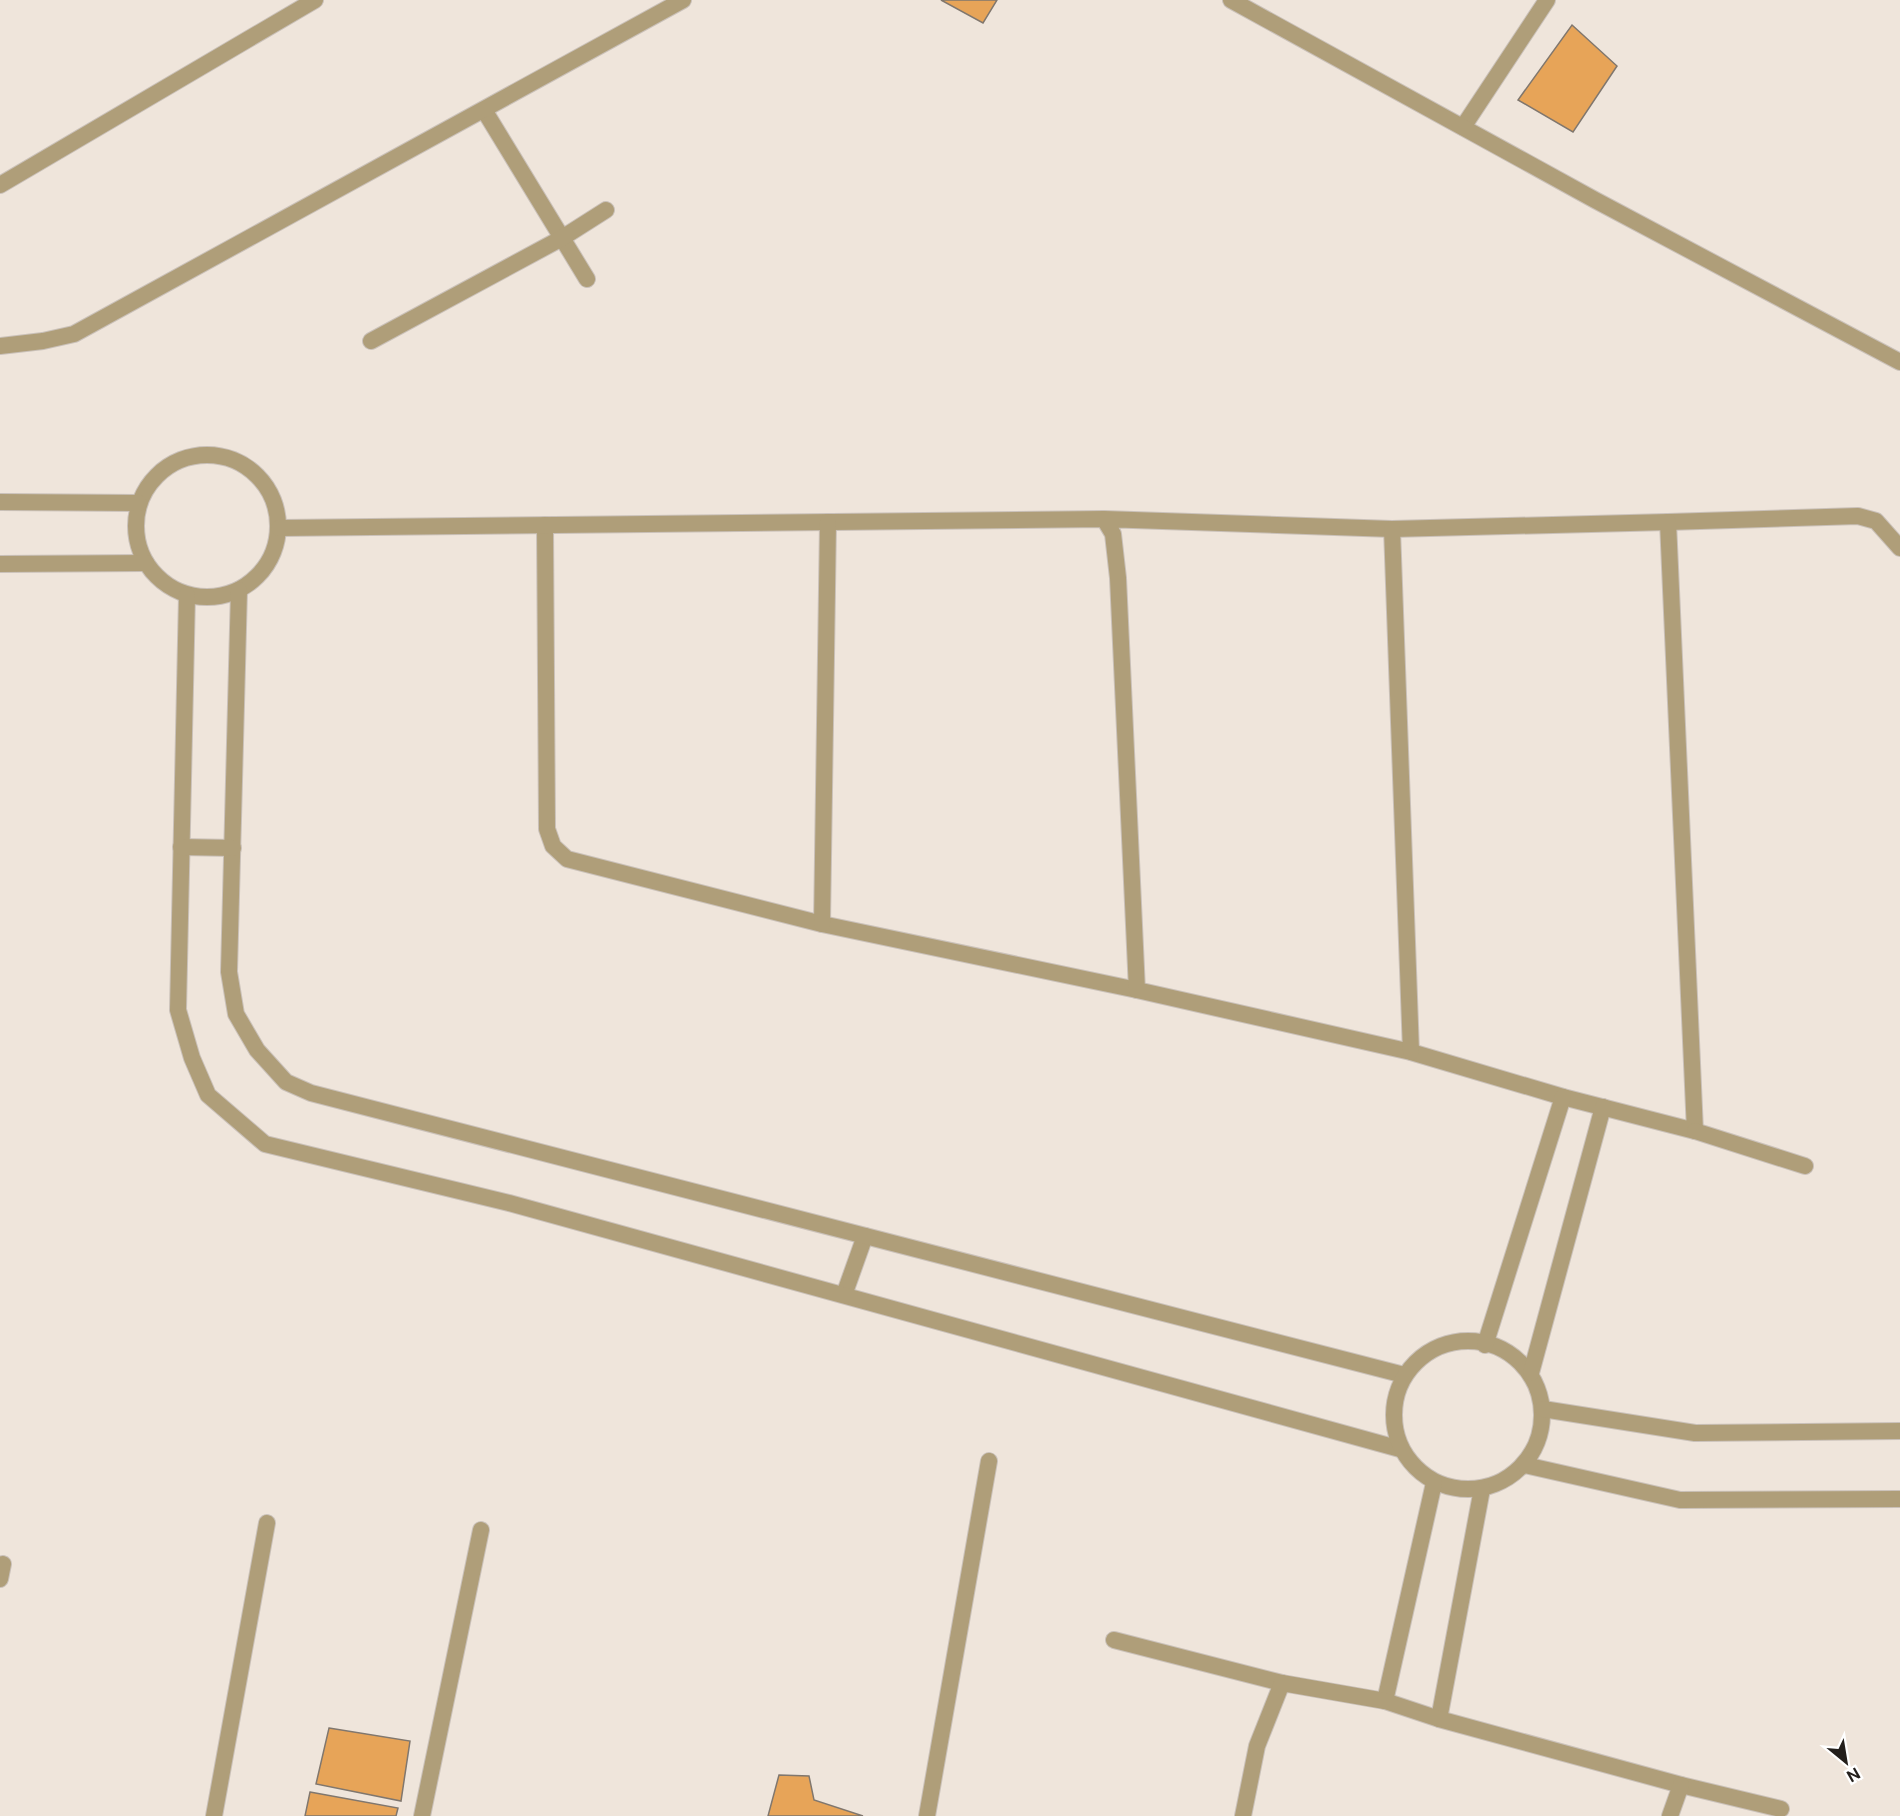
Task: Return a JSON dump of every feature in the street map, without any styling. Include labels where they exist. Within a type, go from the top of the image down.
[{"type":"street","points":[[0,185],[315,0]]},
{"type":"street","points":[[0,346],[44,341],[74,334],[683,0]]},
{"type":"street","points":[[1231,0],[1900,362]]},
{"type":"street","points":[[1463,127],[1547,0]]},
{"type":"street","points":[[484,110],[587,279]]},
{"type":"street","points":[[371,341],[562,238],[606,210]]},
{"type":"street","points":[[195,456],[220,456],[244,464],[263,481],[275,503],[279,528],[273,553],[260,574],[239,590],[214,597],[188,595],[163,583],[146,563],[135,534],[139,503],[151,481],[171,464],[195,456]]},
{"type":"street","points":[[0,502],[139,503]]},
{"type":"street","points":[[279,528],[1104,519],[1392,529],[1858,516],[1876,521],[1900,548]]},
{"type":"street","points":[[1104,519],[1113,534],[1118,578],[1137,990]]},
{"type":"street","points":[[822,924],[828,522]]},
{"type":"street","points":[[1668,522],[1695,1131]]},
{"type":"street","points":[[545,525],[547,829],[553,846],[567,859],[822,924],[1137,990],[1411,1053],[1563,1097],[1695,1131],[1805,1166]]},
{"type":"street","points":[[1392,529],[1411,1053]]},
{"type":"street","points":[[0,564],[146,563]]},
{"type":"street","points":[[239,590],[229,972],[236,1014],[257,1050],[286,1082],[311,1093],[1404,1376]]},
{"type":"street","points":[[188,595],[178,1010],[192,1058],[208,1095],[265,1144],[487,1197],[1400,1449],[1434,1484],[1482,1489],[1525,1465],[1540,1438],[1543,1409],[1531,1373],[1504,1349],[1467,1341],[1432,1350],[1404,1376],[1393,1412],[1400,1449]]},
{"type":"street","points":[[181,847],[233,848]]},
{"type":"street","points":[[1485,1345],[1563,1097]]},
{"type":"street","points":[[1531,1373],[1603,1107]]},
{"type":"street","points":[[844,1295],[865,1236]]},
{"type":"street","points":[[1543,1409],[1695,1433],[1900,1431]]},
{"type":"street","points":[[927,1816],[989,1461]]},
{"type":"street","points":[[1525,1465],[1680,1500],[1900,1498]]},
{"type":"street","points":[[1385,1701],[1434,1484]]},
{"type":"street","points":[[1439,1719],[1482,1489]]},
{"type":"street","points":[[214,1816],[267,1523]]},
{"type":"street","points":[[422,1816],[481,1530]]},
{"type":"street","points":[[1114,1640],[1282,1683],[1385,1701],[1439,1719],[1681,1785],[1781,1809]]},
{"type":"street","points":[[1243,1816],[1257,1746],[1282,1683]]},
{"type":"street","points":[[1670,1816],[1681,1785]]},
{"type":"building","points":[[941,0],[997,0],[983,23]]},
{"type":"building","points":[[1572,25],[1617,66],[1573,132],[1518,100]]},
{"type":"building","points":[[329,1728],[410,1741],[401,1801],[316,1784]]},
{"type":"building","points":[[779,1775],[809,1776],[814,1800],[863,1816],[768,1816]]},
{"type":"building","points":[[310,1792],[398,1808],[396,1816],[305,1816]]}]
